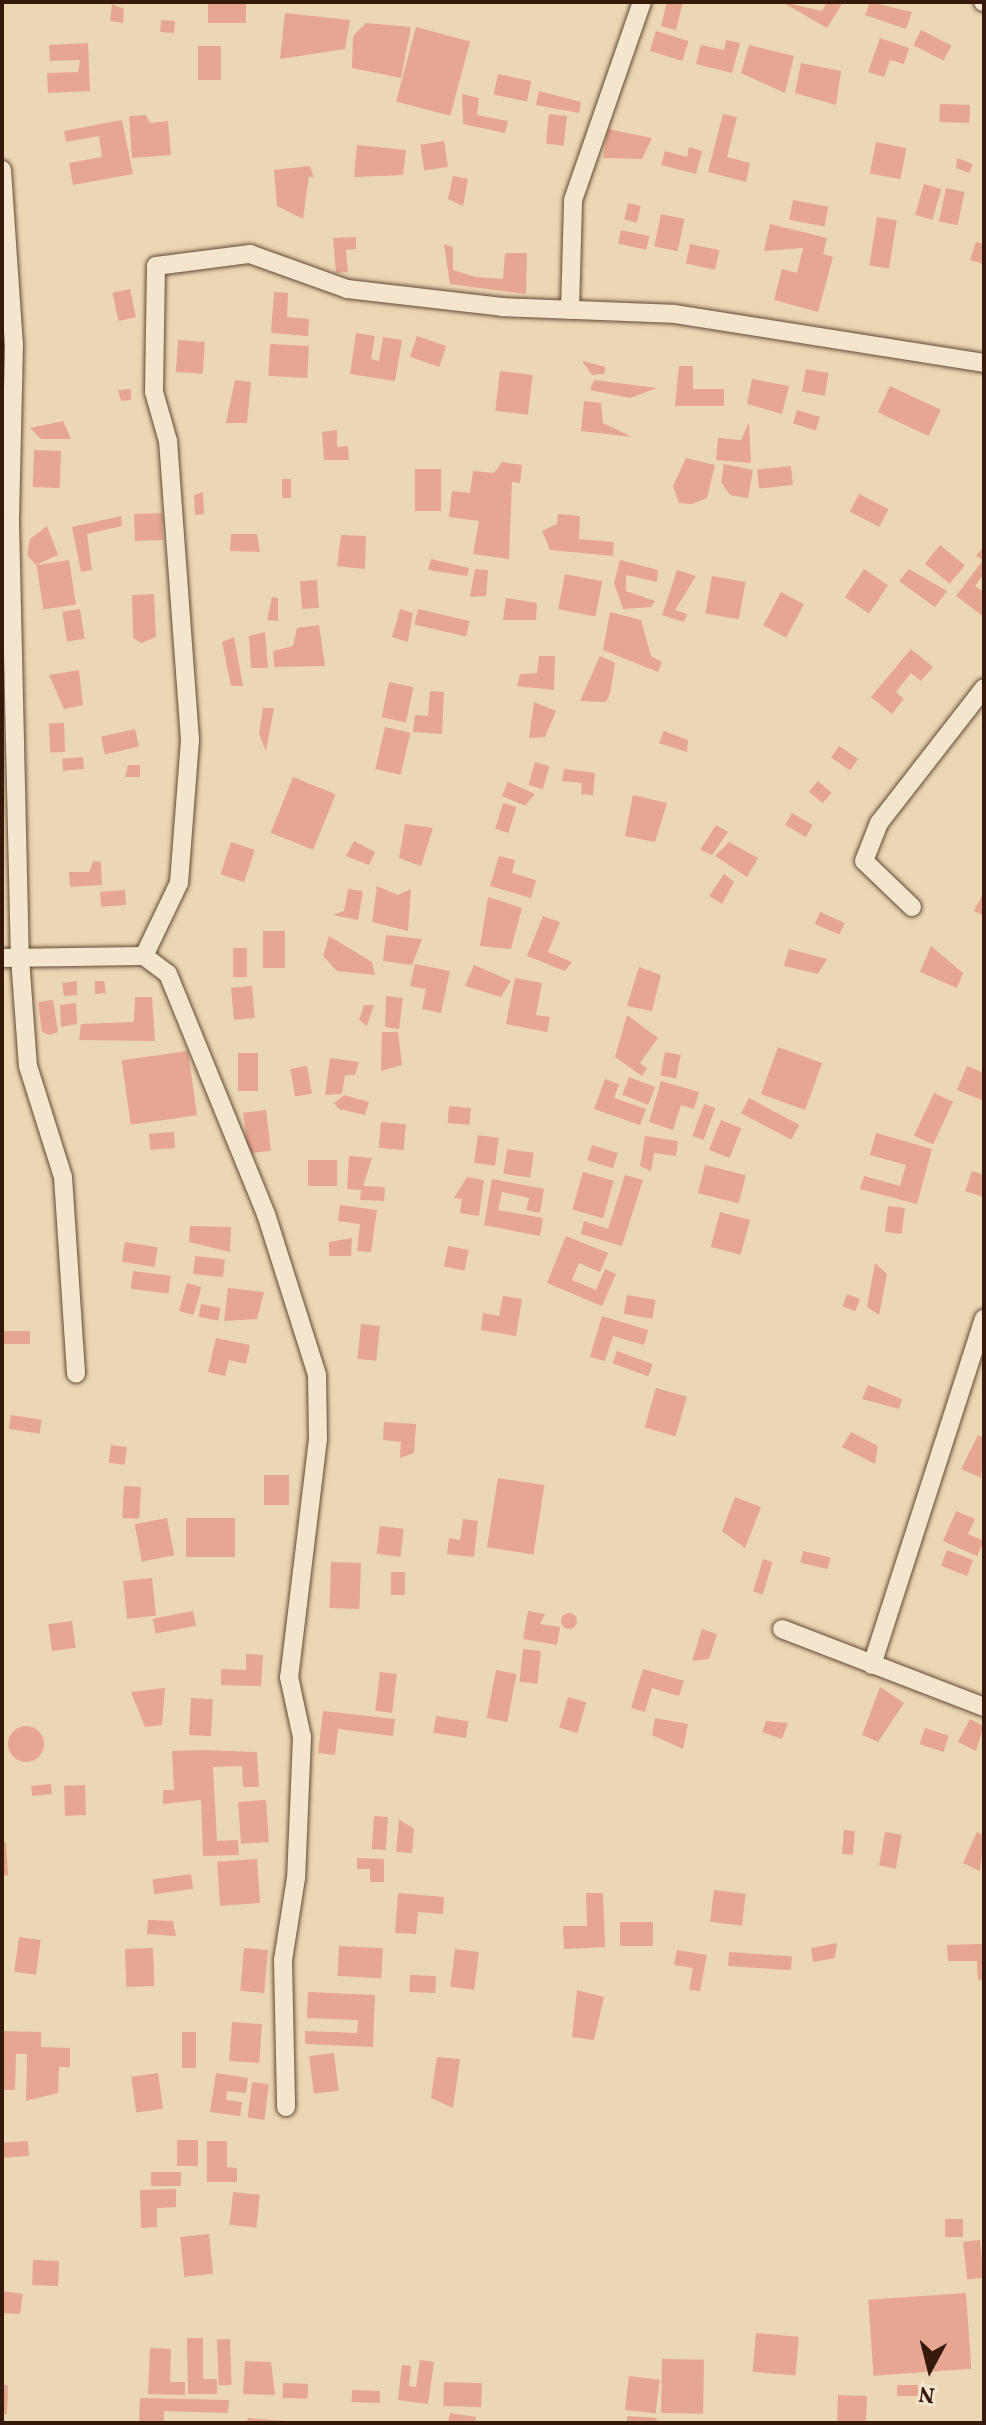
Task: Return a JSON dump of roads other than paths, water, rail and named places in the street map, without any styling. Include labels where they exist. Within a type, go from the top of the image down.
[{"type":"street","points":[[570,310],[573,200],[642,2]]},
{"type":"street","points":[[2,170],[14,344],[10,522],[11,958],[28,1066],[63,1177],[76,1374]]},
{"type":"street","points":[[144,956],[179,883],[190,740],[168,441],[154,392],[156,266],[250,254],[347,289],[570,310],[675,314],[984,363]]},
{"type":"street","points":[[912,907],[864,861],[879,823],[984,688]]},
{"type":"street","points":[[11,958],[144,956],[168,974],[193,1026],[266,1214],[317,1375],[318,1439],[289,1677],[302,1737],[296,1878],[283,1960],[286,2107]]},
{"type":"street","points":[[872,1665],[984,1319]]},
{"type":"street","points":[[782,1629],[984,1707]]}]
